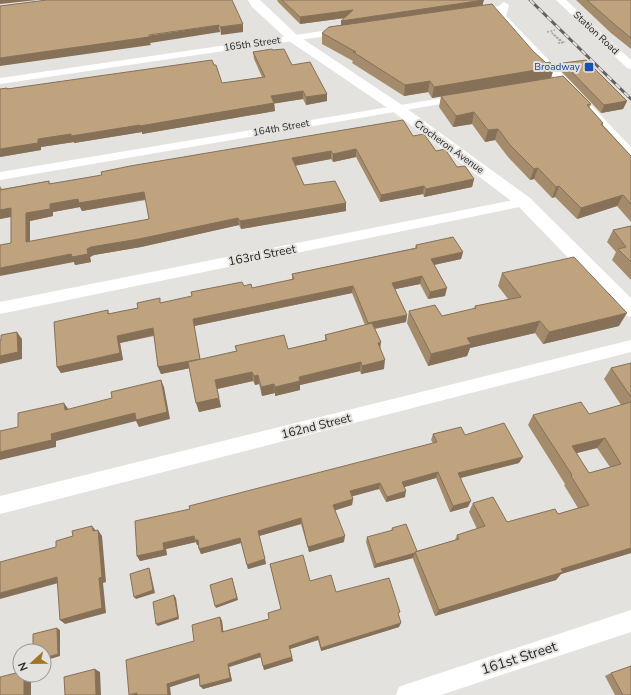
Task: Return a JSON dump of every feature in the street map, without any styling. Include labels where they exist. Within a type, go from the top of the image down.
[{"type":"street","name":"Crocheron Avenue","points":[[254,0],[256,4],[293,38],[397,108],[524,202],[631,310]]},
{"type":"street","name":"Station Road","points":[[561,0],[631,66]]},
{"type":"street","points":[[466,14],[503,4],[502,16],[557,82],[631,154]]},
{"type":"street","name":"165th Street","points":[[0,81],[351,30]]},
{"type":"street","name":"164th Street","points":[[0,176],[473,96]]},
{"type":"street","name":"163rd Street","points":[[0,308],[524,202]]},
{"type":"street","name":"162nd Street","points":[[0,505],[631,346]]},
{"type":"street","name":"161st Street","points":[[407,695],[631,621]]},
{"type":"path","points":[[547,32],[555,30]]},
{"type":"path","points":[[558,43],[562,43],[552,33],[566,42]]},
{"type":"building","points":[[47,0],[232,0],[243,24],[220,27],[219,25],[149,35],[149,37],[0,58],[0,6]]},
{"type":"building","points":[[282,0],[484,0],[341,21],[353,10],[300,17]]},
{"type":"building","points":[[587,0],[631,0],[631,38],[614,24]]},
{"type":"building","points":[[492,4],[533,51],[546,63],[550,62],[554,67],[434,87],[430,81],[405,85],[353,52],[356,52],[322,33],[329,27]]},
{"type":"building","points":[[284,49],[292,65],[310,62],[327,94],[306,97],[303,91],[271,96],[274,103],[140,126],[38,139],[38,143],[0,149],[0,89],[212,60],[214,65],[216,65],[222,83],[265,77],[253,52]]},
{"type":"building","points":[[586,60],[627,101],[604,105],[563,63]]},
{"type":"building","points":[[563,76],[591,104],[587,105],[603,123],[601,124],[631,156],[631,204],[623,195],[581,208],[559,186],[556,187],[538,168],[534,169],[511,146],[498,129],[488,130],[474,112],[456,116],[441,96]]},
{"type":"building","points":[[403,120],[413,136],[424,134],[436,151],[445,149],[457,167],[465,166],[474,179],[426,189],[424,186],[381,195],[356,149],[333,154],[331,151],[292,158],[304,185],[335,181],[346,203],[240,221],[238,218],[139,239],[91,247],[87,249],[88,254],[72,257],[71,254],[0,268],[0,245],[11,243],[11,208],[0,210],[0,190],[49,181],[49,184],[102,175],[101,172]],"holes":[[[144,192],[149,219],[26,242],[26,213],[50,209],[50,204],[78,199],[79,203]]]},
{"type":"building","points":[[631,226],[631,262],[618,249],[626,247],[613,230]]},
{"type":"building","points":[[453,237],[463,252],[431,259],[447,288],[430,292],[422,276],[392,283],[407,315],[368,323],[353,286],[193,319],[200,359],[158,367],[153,328],[117,336],[120,353],[57,367],[54,322],[108,310],[108,314],[138,308],[137,303],[160,298],[160,303],[192,296],[191,292],[242,282],[244,286],[251,284],[252,288],[294,279],[292,274],[417,248],[416,245]]},
{"type":"building","points":[[574,257],[627,313],[549,332],[540,321],[467,338],[471,344],[431,354],[409,311],[435,305],[442,316],[476,308],[475,306],[521,297],[502,273]]},
{"type":"building","points":[[372,323],[381,342],[378,343],[385,360],[362,366],[361,362],[299,377],[300,381],[275,387],[274,384],[261,387],[258,375],[254,376],[252,372],[215,380],[219,398],[196,403],[188,362],[237,351],[235,346],[284,335],[288,349],[327,340],[325,335]]},
{"type":"building","points":[[17,332],[18,352],[0,356],[1,335]]},
{"type":"building","points":[[631,363],[631,397],[611,368]]},
{"type":"building","points":[[161,380],[167,412],[136,420],[135,413],[51,434],[52,440],[0,452],[0,431],[18,427],[18,413],[64,403],[65,410],[112,398],[111,392]]},
{"type":"building","points":[[581,402],[589,414],[631,402],[631,548],[561,569],[563,572],[439,610],[415,552],[459,539],[457,535],[485,526],[473,503],[493,497],[507,522],[555,509],[558,514],[589,505],[571,476],[572,475],[533,415]],"holes":[[[605,438],[621,464],[589,473],[572,446]]]},
{"type":"building","points":[[504,423],[523,457],[458,473],[471,501],[453,506],[438,472],[402,482],[406,491],[387,497],[380,483],[350,491],[353,499],[333,505],[345,536],[308,547],[301,518],[258,531],[265,559],[247,565],[240,538],[199,549],[198,540],[195,540],[194,536],[163,543],[164,550],[137,556],[135,521],[190,509],[189,506],[437,442],[433,434],[461,427],[465,435]]},
{"type":"building","points":[[406,524],[417,551],[415,553],[376,564],[367,537],[393,530],[392,528]]},
{"type":"building","points":[[92,526],[93,531],[98,530],[102,577],[99,578],[102,608],[60,620],[57,577],[0,593],[0,562],[56,547],[56,541],[73,536],[72,531]]},
{"type":"building","points":[[303,555],[310,581],[331,575],[336,592],[389,578],[400,612],[398,613],[401,623],[321,648],[318,636],[289,646],[292,657],[263,666],[260,653],[228,664],[230,678],[200,686],[199,674],[167,684],[168,695],[137,695],[137,693],[129,695],[126,660],[194,641],[192,625],[220,617],[222,632],[269,619],[268,613],[281,609],[270,564]]},
{"type":"building","points":[[149,568],[153,590],[134,597],[130,574]]},
{"type":"building","points":[[232,578],[237,598],[215,606],[210,585]]},
{"type":"building","points":[[174,595],[178,617],[156,624],[153,602]]},
{"type":"building","points":[[57,628],[58,654],[52,656],[52,643],[33,643],[33,634]]},
{"type":"building","points":[[631,666],[631,695],[623,695],[611,673]]},
{"type":"building","points":[[95,669],[96,695],[65,695],[64,677]]},
{"type":"building","points":[[12,674],[12,683],[24,683],[24,695],[0,695],[0,677]]},
{"type":"railway","points":[[530,0],[631,99]]},
{"type":"place","name":"Broadway","points":[[589,67]]}]
